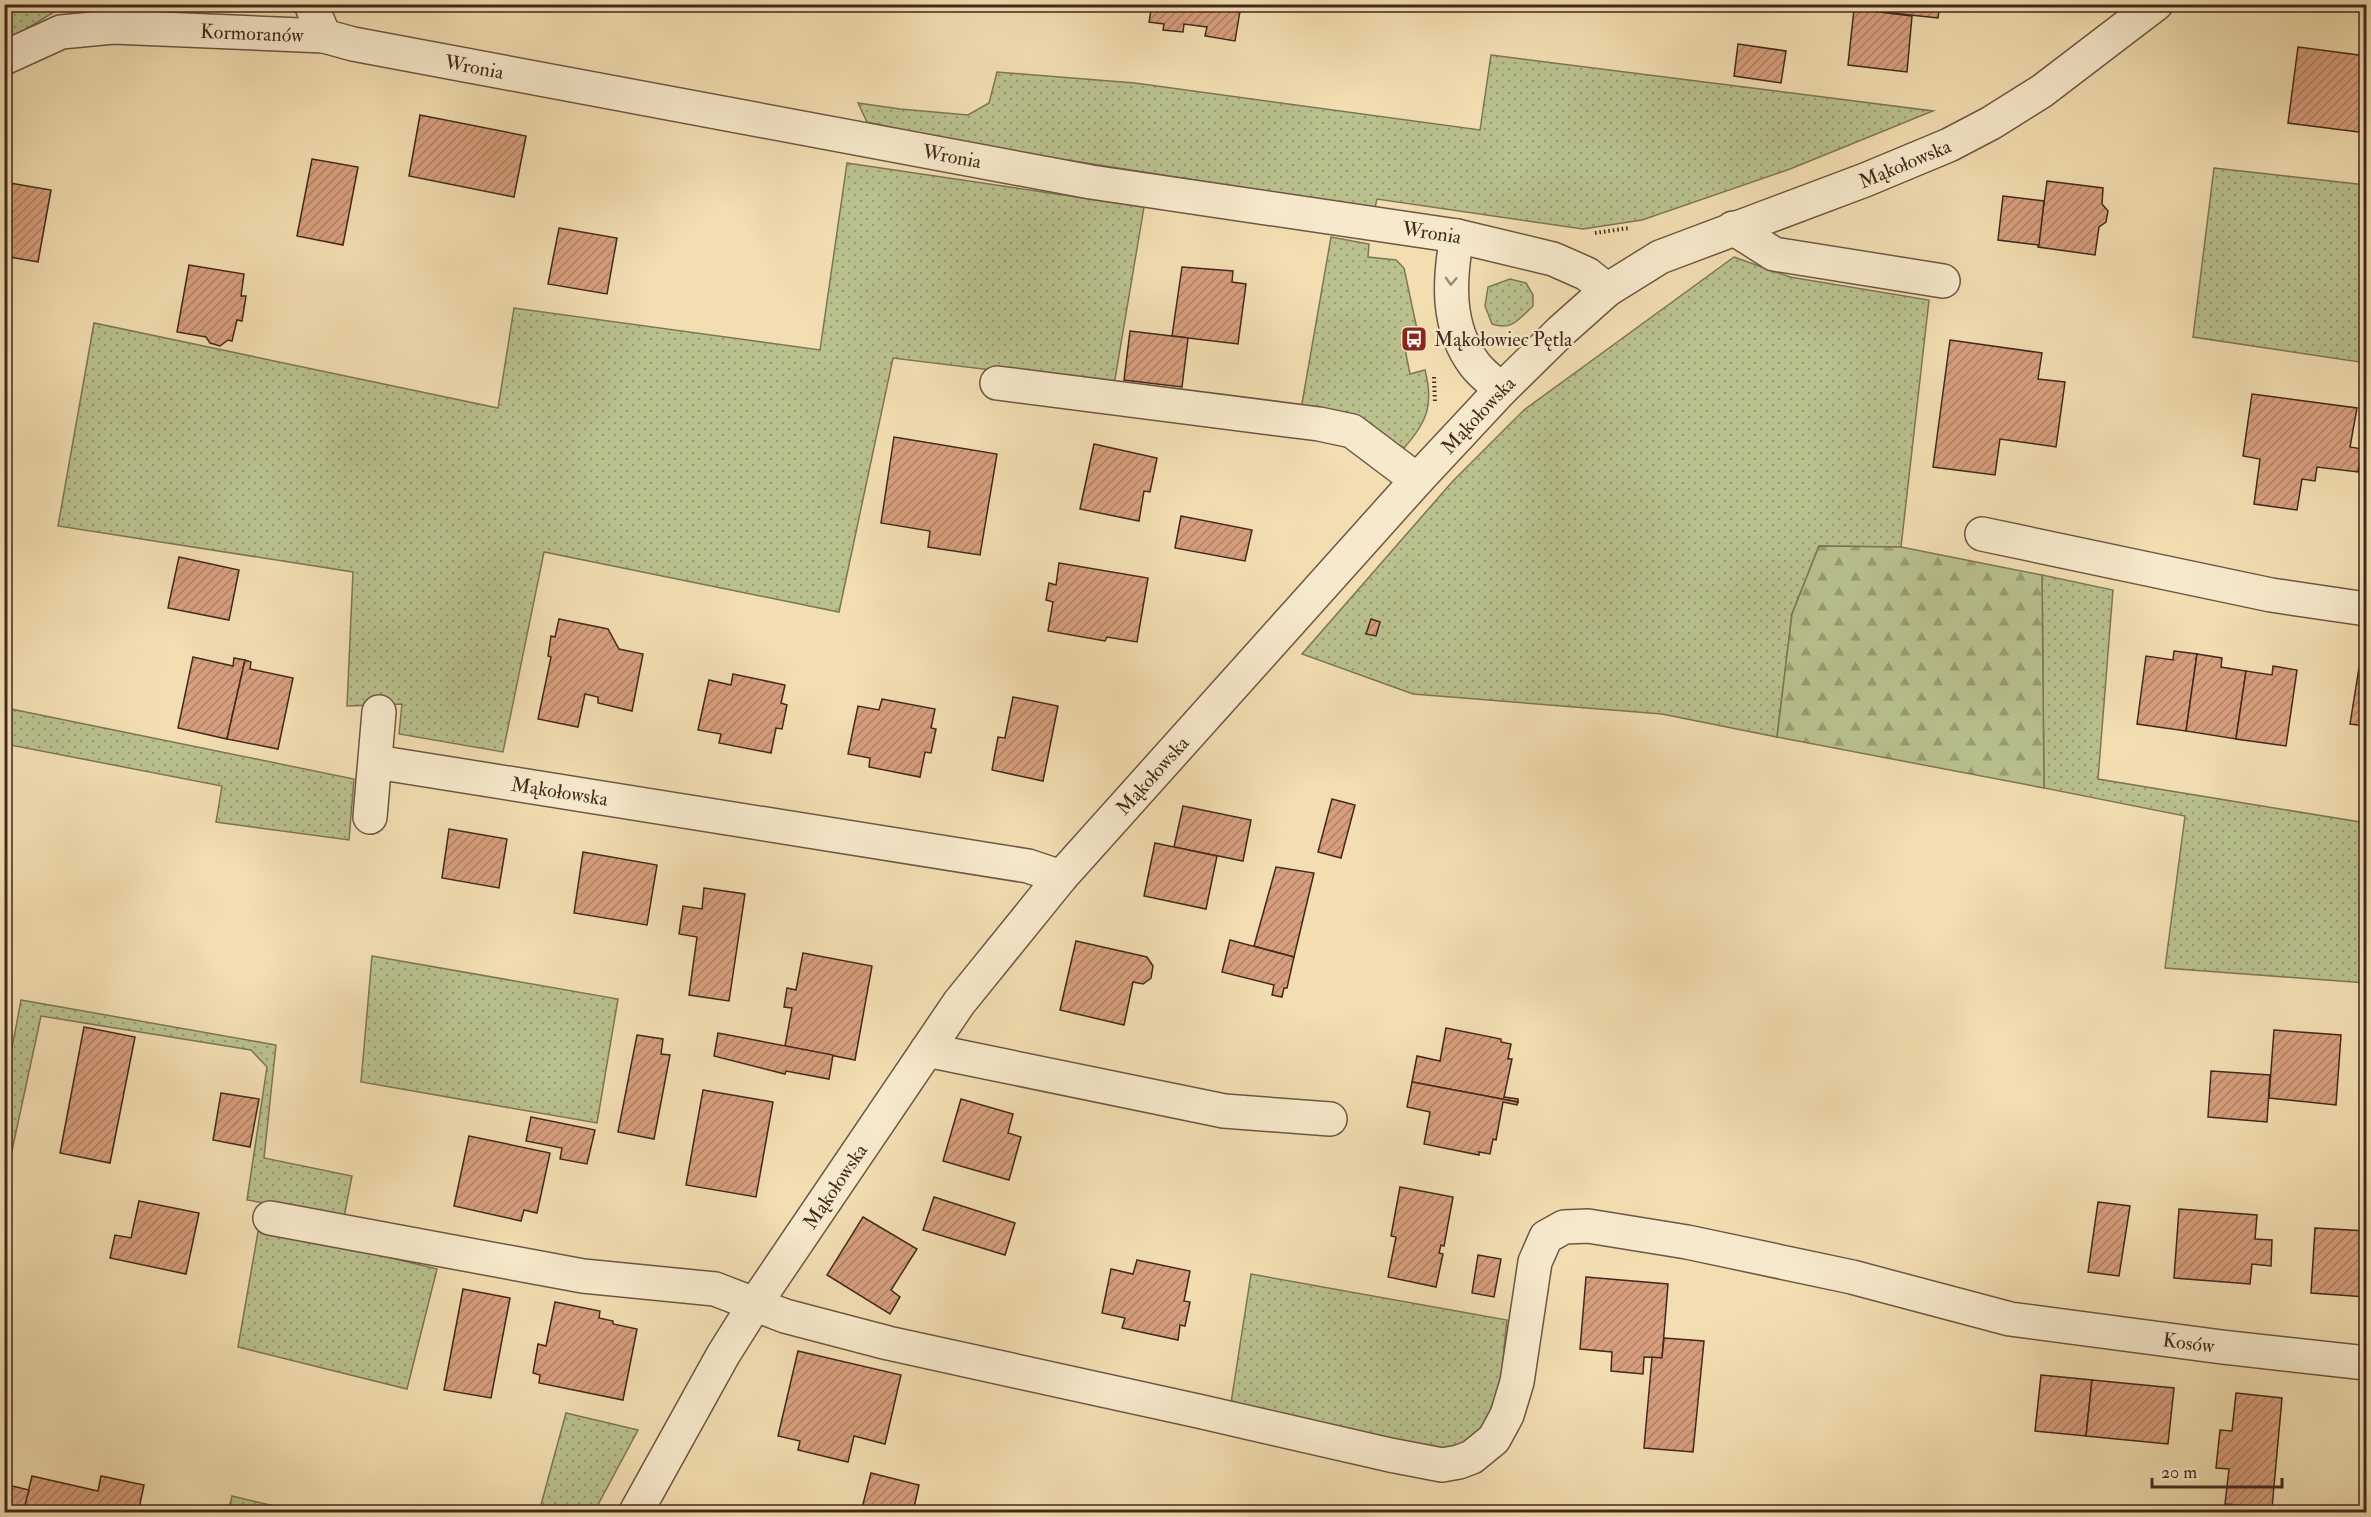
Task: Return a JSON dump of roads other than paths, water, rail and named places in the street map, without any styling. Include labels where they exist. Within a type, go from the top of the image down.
[{"type":"street","points":[[311,4],[324,36]]},
{"type":"street","name":"Mąkołowska","points":[[636,1512],[711,1375],[755,1304],[959,1003],[1061,877],[1417,480],[1501,390],[1607,290],[1660,257],[1865,180],[1949,145],[1991,123],[2042,91],[2156,4]]},
{"type":"street","name":"Kormoranów","points":[[4,58],[61,32],[113,27],[324,36]]},
{"type":"street","name":"Wronia","points":[[324,36],[353,44],[1091,182],[1457,236],[1553,259],[1587,274],[1607,290]]},
{"type":"street","points":[[1733,228],[1774,254],[1943,281]]},
{"type":"street","points":[[1457,236],[1452,265],[1451,301],[1456,326],[1462,345],[1476,366],[1501,390]]},
{"type":"street","points":[[997,383],[1318,424],[1352,431],[1417,480]]},
{"type":"street","points":[[1982,534],[2271,595],[2367,609]]},
{"type":"street","points":[[370,817],[379,712]]},
{"type":"street","name":"Mąkołowska","points":[[376,762],[1028,866],[1061,877]]},
{"type":"street","points":[[927,1050],[1224,1111],[1330,1119]]},
{"type":"street","name":"Kosów","points":[[270,1218],[583,1276],[715,1289],[785,1316],[888,1343],[1442,1465],[1472,1457],[1494,1439],[1507,1415],[1517,1382],[1535,1262],[1546,1237],[1564,1227],[1588,1226],[1687,1242],[1852,1277],[2010,1319],[2222,1347],[2367,1363]]},
{"type":"place","name":"Mąkołowiec Pętla","points":[[1414,339]]}]
